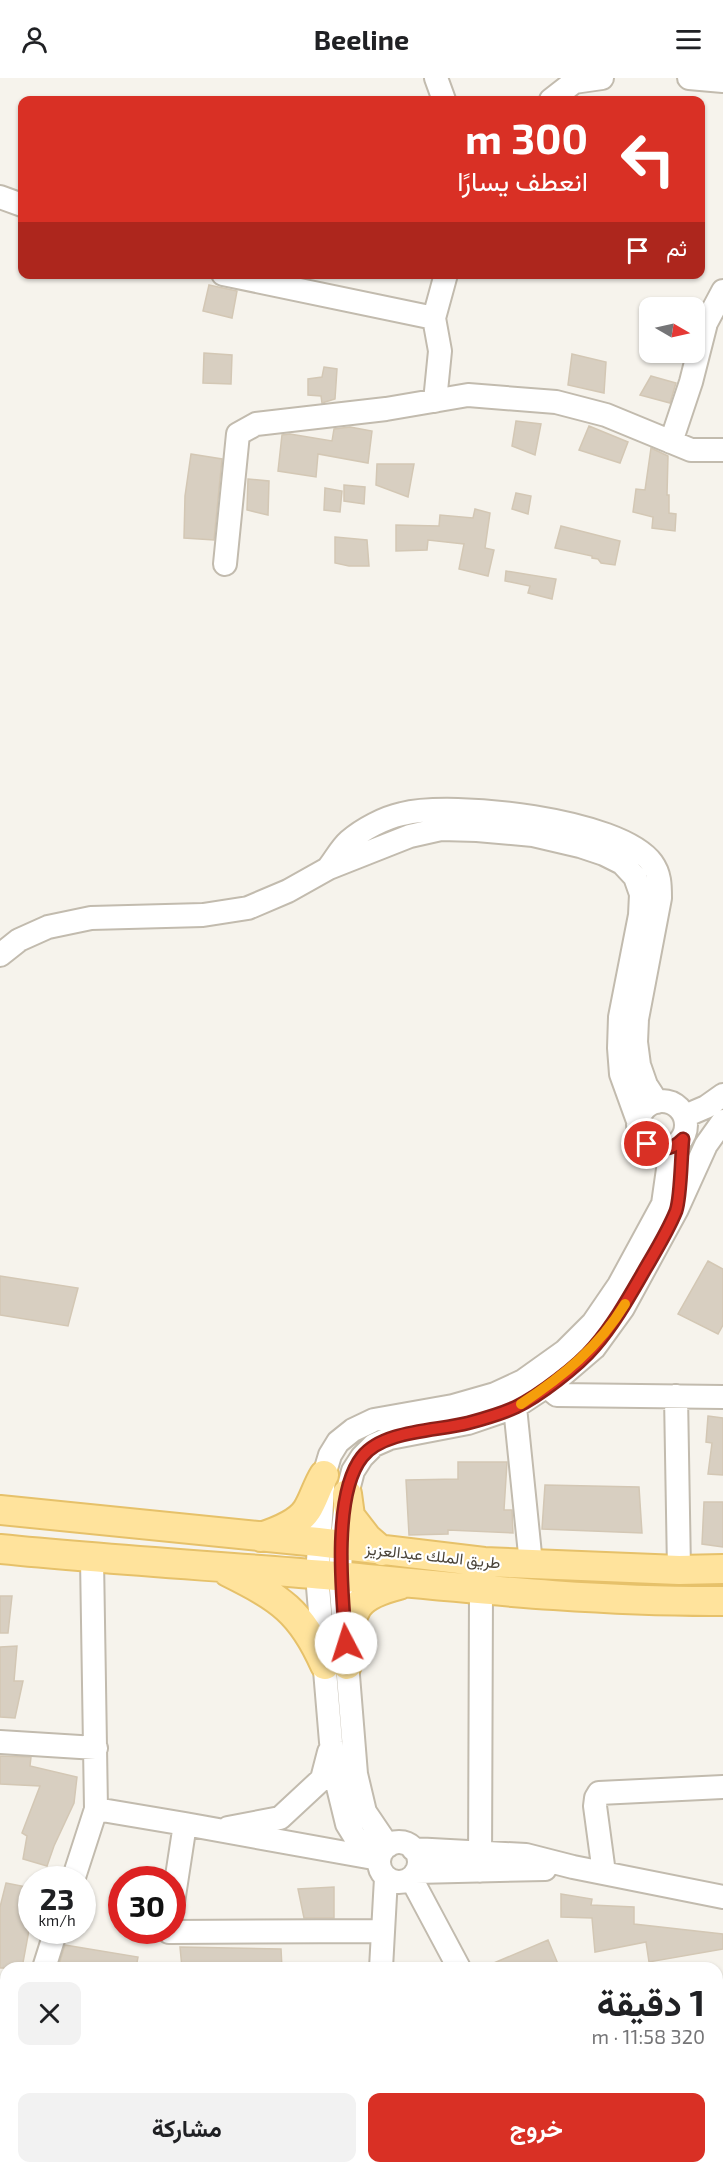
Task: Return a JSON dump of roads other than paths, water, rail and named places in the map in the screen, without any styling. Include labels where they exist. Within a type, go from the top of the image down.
[{"type":"main road","points":[[261,1537],[287,1526],[305,1513],[324,1475]]},
{"type":"main road","points":[[347,1494],[350,1516],[367,1538],[382,1551]]},
{"type":"main road","name":"طريق الملك عبدالعزيز","points":[[0,1510],[484,1562],[679,1570],[723,1569]]},
{"type":"main road","name":"طريق الملك عبدالعزيز","points":[[0,1549],[92,1559],[481,1589],[680,1601],[723,1601]]},
{"type":"main road","points":[[218,1567],[278,1600],[293,1613],[336,1665]]},
{"type":"main road","points":[[336,1665],[355,1608],[374,1592],[408,1583]]},
{"type":"street","points":[[436,78],[443,96]]},
{"type":"street","points":[[556,96],[574,82],[602,78]]},
{"type":"street","points":[[689,78],[723,81]]},
{"type":"street","points":[[0,197],[18,204]]},
{"type":"street","points":[[247,279],[434,318]]},
{"type":"street","points":[[435,401],[440,351],[434,318],[445,279]]},
{"type":"street","points":[[671,442],[691,382],[705,323],[723,291]]},
{"type":"street","points":[[225,564],[238,434],[256,423],[386,409],[468,395],[556,402],[606,415],[691,450],[723,450]]},
{"type":"street","points":[[328,868],[348,842],[372,826],[402,814],[436,811],[489,810],[541,819],[613,836],[632,846],[651,862],[660,880],[660,898],[637,1019],[636,1042],[639,1065],[646,1085],[657,1102]]},
{"type":"street","points":[[0,955],[19,940],[48,927],[91,918],[203,915],[248,908],[288,891],[328,868],[410,836],[441,829],[533,835],[604,854],[622,863],[635,877],[641,894],[640,915],[620,1017],[619,1048],[621,1074],[638,1121],[641,1138],[654,1148],[680,1134],[706,1107],[723,1095]]},
{"type":"street","points":[[638,1121],[646,1107],[657,1102],[668,1102],[675,1105],[680,1134],[677,1209]]},
{"type":"street","points":[[381,1962],[383,1860],[365,1812],[336,1665],[324,1475],[330,1455],[338,1442],[353,1430],[374,1420],[464,1403],[495,1394],[523,1381],[540,1380],[594,1348],[623,1308],[677,1209],[706,1145],[723,1121]]},
{"type":"street","points":[[330,1544],[353,1471],[374,1445],[390,1438],[468,1423],[516,1407],[593,1323],[619,1285],[663,1204],[680,1134]]},
{"type":"street","points":[[540,1380],[557,1395],[723,1397]]},
{"type":"street","points":[[676,1396],[679,1570]]},
{"type":"street","points":[[516,1407],[531,1564]]},
{"type":"street","points":[[78,1866],[96,1809],[92,1559]]},
{"type":"street","points":[[480,1862],[481,1589]]},
{"type":"street","points":[[218,1831],[280,1818],[322,1779],[331,1742],[336,1665]]},
{"type":"street","points":[[0,1742],[96,1748]]},
{"type":"street","points":[[331,1742],[337,1783],[347,1824],[355,1837],[383,1860],[399,1882],[413,1875],[480,1862]]},
{"type":"street","points":[[604,1873],[595,1806],[599,1793],[723,1787]]},
{"type":"street","points":[[96,1809],[383,1860]]},
{"type":"street","points":[[179,1866],[185,1824]]},
{"type":"street","points":[[383,1860],[402,1843],[413,1849],[480,1862],[573,1867],[723,1896]]},
{"type":"street","points":[[413,1849],[418,1860],[413,1875],[456,1962]]},
{"type":"street","points":[[186,1932],[383,1931]]},
{"type":"street","points":[[46,1962],[52,1944]]}]
